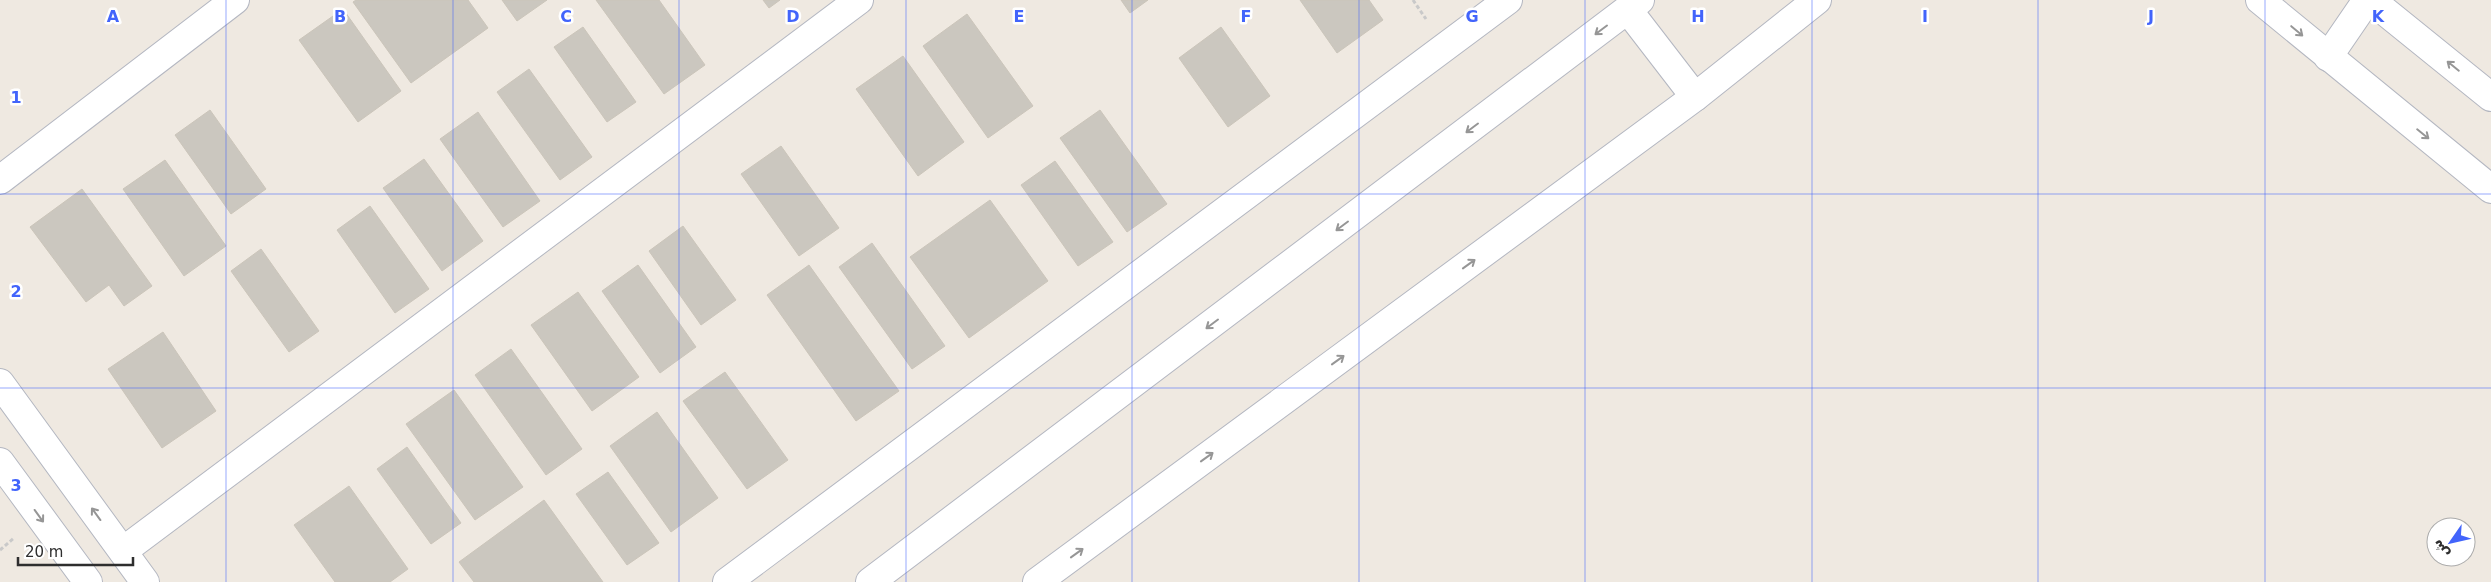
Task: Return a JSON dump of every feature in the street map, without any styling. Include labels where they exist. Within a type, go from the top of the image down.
[{"type":"street","points":[[0,180],[235,0]]},
{"type":"street","points":[[123,551],[859,0]]},
{"type":"street","points":[[727,582],[1508,0]]},
{"type":"street","points":[[1037,582],[1695,97],[1817,0]]},
{"type":"street","points":[[2260,0],[2491,189]]},
{"type":"street","points":[[2328,57],[2367,0]]},
{"type":"street","points":[[2371,0],[2491,97]]},
{"type":"street","points":[[870,582],[1634,5],[1695,97]]},
{"type":"street","points":[[0,383],[145,582]]},
{"type":"street","points":[[0,462],[88,582]]},
{"type":"building","points":[[356,0],[468,0],[488,28],[411,83],[353,2]]},
{"type":"building","points":[[502,0],[547,0],[517,21]]},
{"type":"building","points":[[596,0],[659,0],[705,65],[664,94]]},
{"type":"building","points":[[763,0],[780,0],[769,8]]},
{"type":"building","points":[[1121,0],[1148,0],[1130,13]]},
{"type":"building","points":[[1300,0],[1369,0],[1383,20],[1337,53]]},
{"type":"building","points":[[343,9],[401,91],[358,122],[299,40]]},
{"type":"building","points":[[967,14],[1033,106],[988,138],[923,46]]},
{"type":"building","points":[[583,27],[636,102],[607,122],[554,47]]},
{"type":"building","points":[[1221,27],[1270,96],[1228,127],[1179,58]]},
{"type":"building","points":[[903,56],[964,142],[918,176],[856,89]]},
{"type":"building","points":[[529,69],[592,157],[560,180],[497,92]]},
{"type":"building","points":[[210,110],[266,189],[231,214],[175,135]]},
{"type":"building","points":[[1100,110],[1167,204],[1127,232],[1060,138]]},
{"type":"building","points":[[478,112],[540,201],[503,227],[440,139]]},
{"type":"building","points":[[781,146],[839,228],[799,256],[741,174]]},
{"type":"building","points":[[424,159],[483,241],[442,271],[383,188]]},
{"type":"building","points":[[165,160],[226,246],[184,276],[123,189]]},
{"type":"building","points":[[1055,161],[1113,242],[1078,266],[1021,185]]},
{"type":"building","points":[[82,189],[152,286],[124,306],[109,285],[86,302],[30,227]]},
{"type":"building","points":[[990,200],[1048,281],[969,338],[910,257]]},
{"type":"building","points":[[370,206],[429,289],[395,313],[337,230]]},
{"type":"building","points":[[683,226],[736,300],[701,325],[649,251]]},
{"type":"building","points":[[872,243],[945,346],[912,369],[839,267]]},
{"type":"building","points":[[261,249],[319,331],[289,352],[231,271]]},
{"type":"building","points":[[638,265],[696,347],[660,373],[602,291]]},
{"type":"building","points":[[809,265],[899,391],[856,421],[767,295]]},
{"type":"building","points":[[578,292],[639,377],[592,411],[531,325]]},
{"type":"building","points":[[163,332],[216,411],[162,448],[108,369]]},
{"type":"building","points":[[511,349],[582,449],[546,475],[475,375]]},
{"type":"building","points":[[725,372],[788,460],[747,489],[683,401]]},
{"type":"building","points":[[454,390],[523,487],[475,520],[406,424]]},
{"type":"building","points":[[657,412],[718,498],[671,532],[610,446]]},
{"type":"building","points":[[407,447],[461,523],[431,544],[377,469]]},
{"type":"building","points":[[608,472],[659,543],[627,565],[576,494]]},
{"type":"building","points":[[349,486],[408,569],[390,582],[335,582],[294,525]]},
{"type":"building","points":[[544,500],[603,582],[474,582],[459,562]]}]
